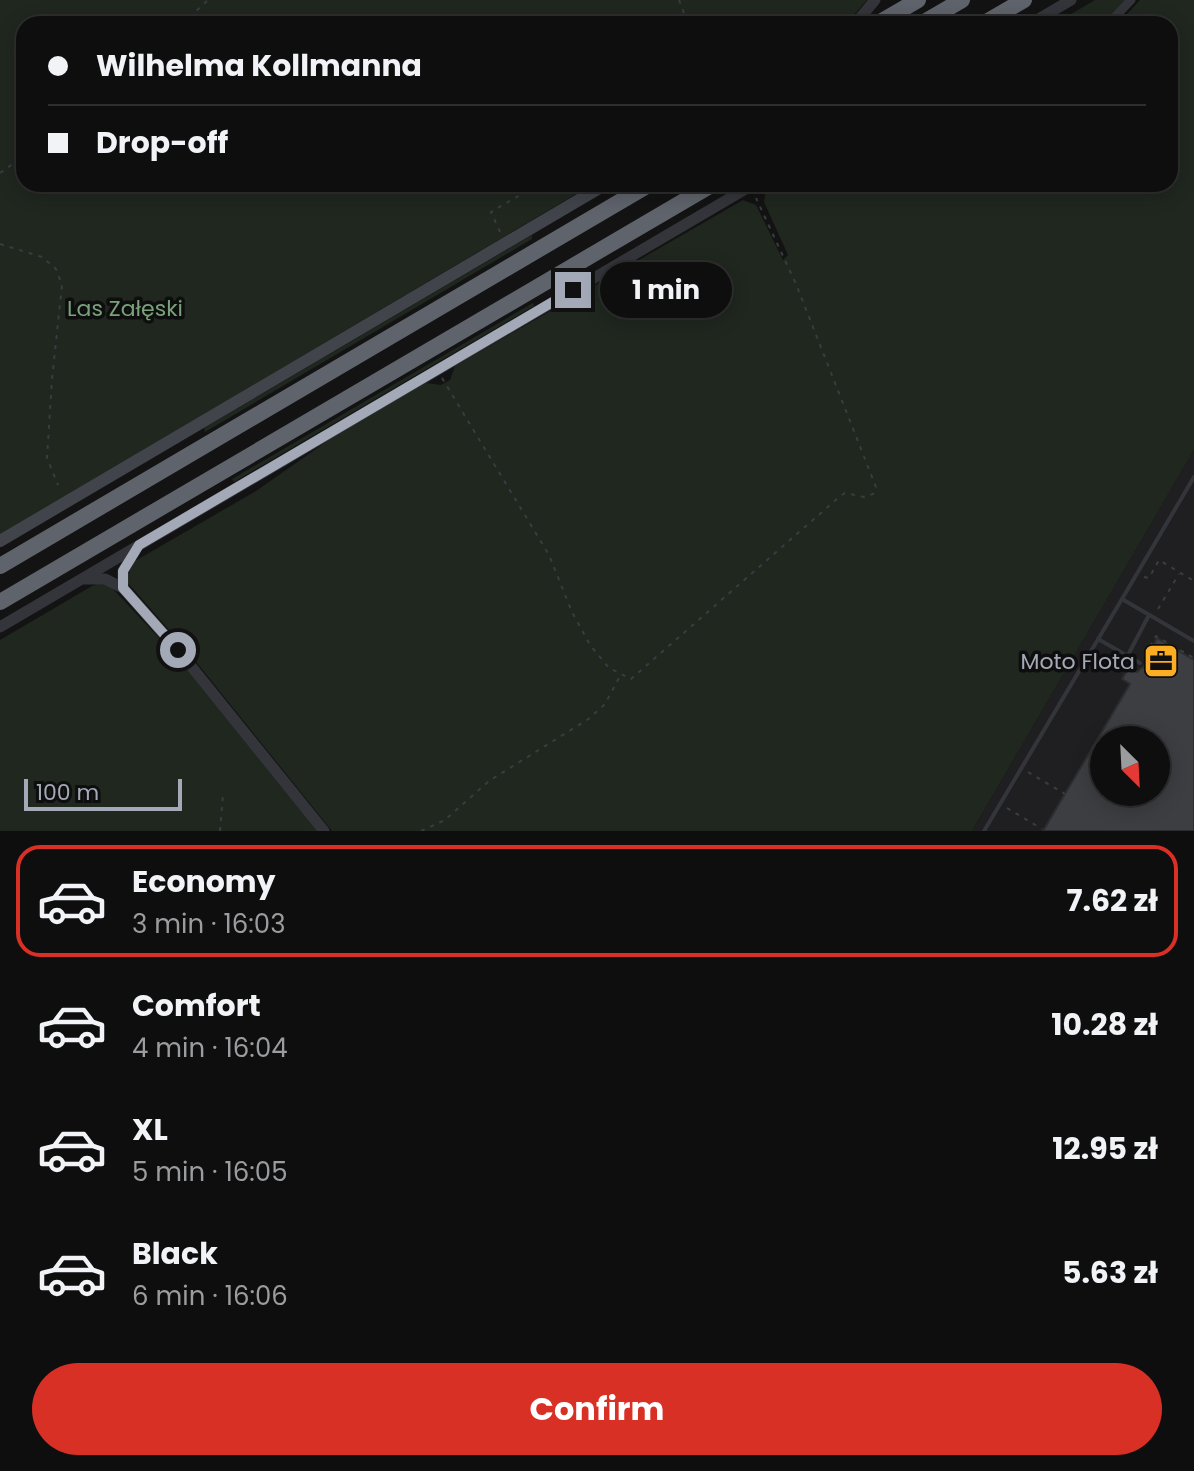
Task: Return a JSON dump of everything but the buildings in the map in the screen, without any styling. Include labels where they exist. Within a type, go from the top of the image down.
[{"type":"highway","points":[[891,16],[918,0]]},
{"type":"highway","points":[[935,16],[962,0]]},
{"type":"highway","points":[[997,16],[1024,0]]},
{"type":"highway","points":[[0,566],[636,192]]},
{"type":"highway","points":[[0,602],[699,192]]},
{"type":"main road","points":[[0,541],[592,192]]},
{"type":"street","points":[[862,16],[875,0]]},
{"type":"street","points":[[1044,16],[1071,0]]},
{"type":"street","points":[[1116,16],[1131,0]]},
{"type":"street","points":[[0,627],[740,192]]},
{"type":"street","points":[[123,588],[123,571],[139,545]]},
{"type":"street","points":[[82,579],[105,579],[123,588],[185,659],[324,831]]},
{"type":"lane","points":[[984,831],[1194,477]]},
{"type":"lane","points":[[1122,599],[1194,641]]},
{"type":"lane","points":[[1127,655],[1149,615]]},
{"type":"lane","points":[[1098,639],[1140,663]]},
{"type":"path","points":[[191,16],[208,0]]},
{"type":"path","points":[[502,236],[491,212],[525,192]]},
{"type":"path","points":[[437,370],[549,555],[572,612],[590,645],[609,668],[631,679],[838,498],[845,493],[864,497],[873,494],[876,487],[796,284],[755,192]]},
{"type":"path","points":[[0,244],[42,257],[56,269],[62,285],[47,458],[58,485]]},
{"type":"path","points":[[1137,573],[1149,578],[1159,560],[1194,581]]},
{"type":"path","points":[[1156,613],[1180,573]]},
{"type":"path","points":[[1140,663],[1156,636],[1194,658]]},
{"type":"path","points":[[421,831],[445,820],[489,781],[590,718],[605,704],[621,675]]},
{"type":"path","points":[[1027,772],[1065,794]]},
{"type":"path","points":[[220,831],[223,794]]},
{"type":"path","points":[[1007,808],[1042,829]]},
{"type":"shaded area","points":[[1194,450],[1194,831],[972,831]]},
{"type":"green space","name":"Las Załęski","points":[[0,0],[867,0],[853,16],[16,16],[16,192],[579,192],[0,535]]},
{"type":"green space","points":[[1095,0],[1125,0],[1110,16],[1068,16]]},
{"type":"green space","points":[[1140,0],[1194,0],[1194,450],[972,831],[332,831],[185,648],[128,583],[127,576],[135,561],[256,491],[329,440],[426,383],[441,385],[450,380],[455,366],[743,200],[756,205],[783,260],[788,255],[764,202],[766,192],[1178,192],[1178,16],[1125,16]]},
{"type":"green space","points":[[532,235],[532,239],[205,432],[204,428]]},
{"type":"green space","points":[[533,303],[534,306],[234,482],[232,479]]},
{"type":"green space","points":[[101,583],[112,588],[175,655],[318,831],[0,831],[0,640]]},
{"type":"place","name":"Moto Flota","points":[[1161,661]]},
{"type":"route","points":[[178,650],[123,588],[123,571],[139,545],[573,290]]}]
